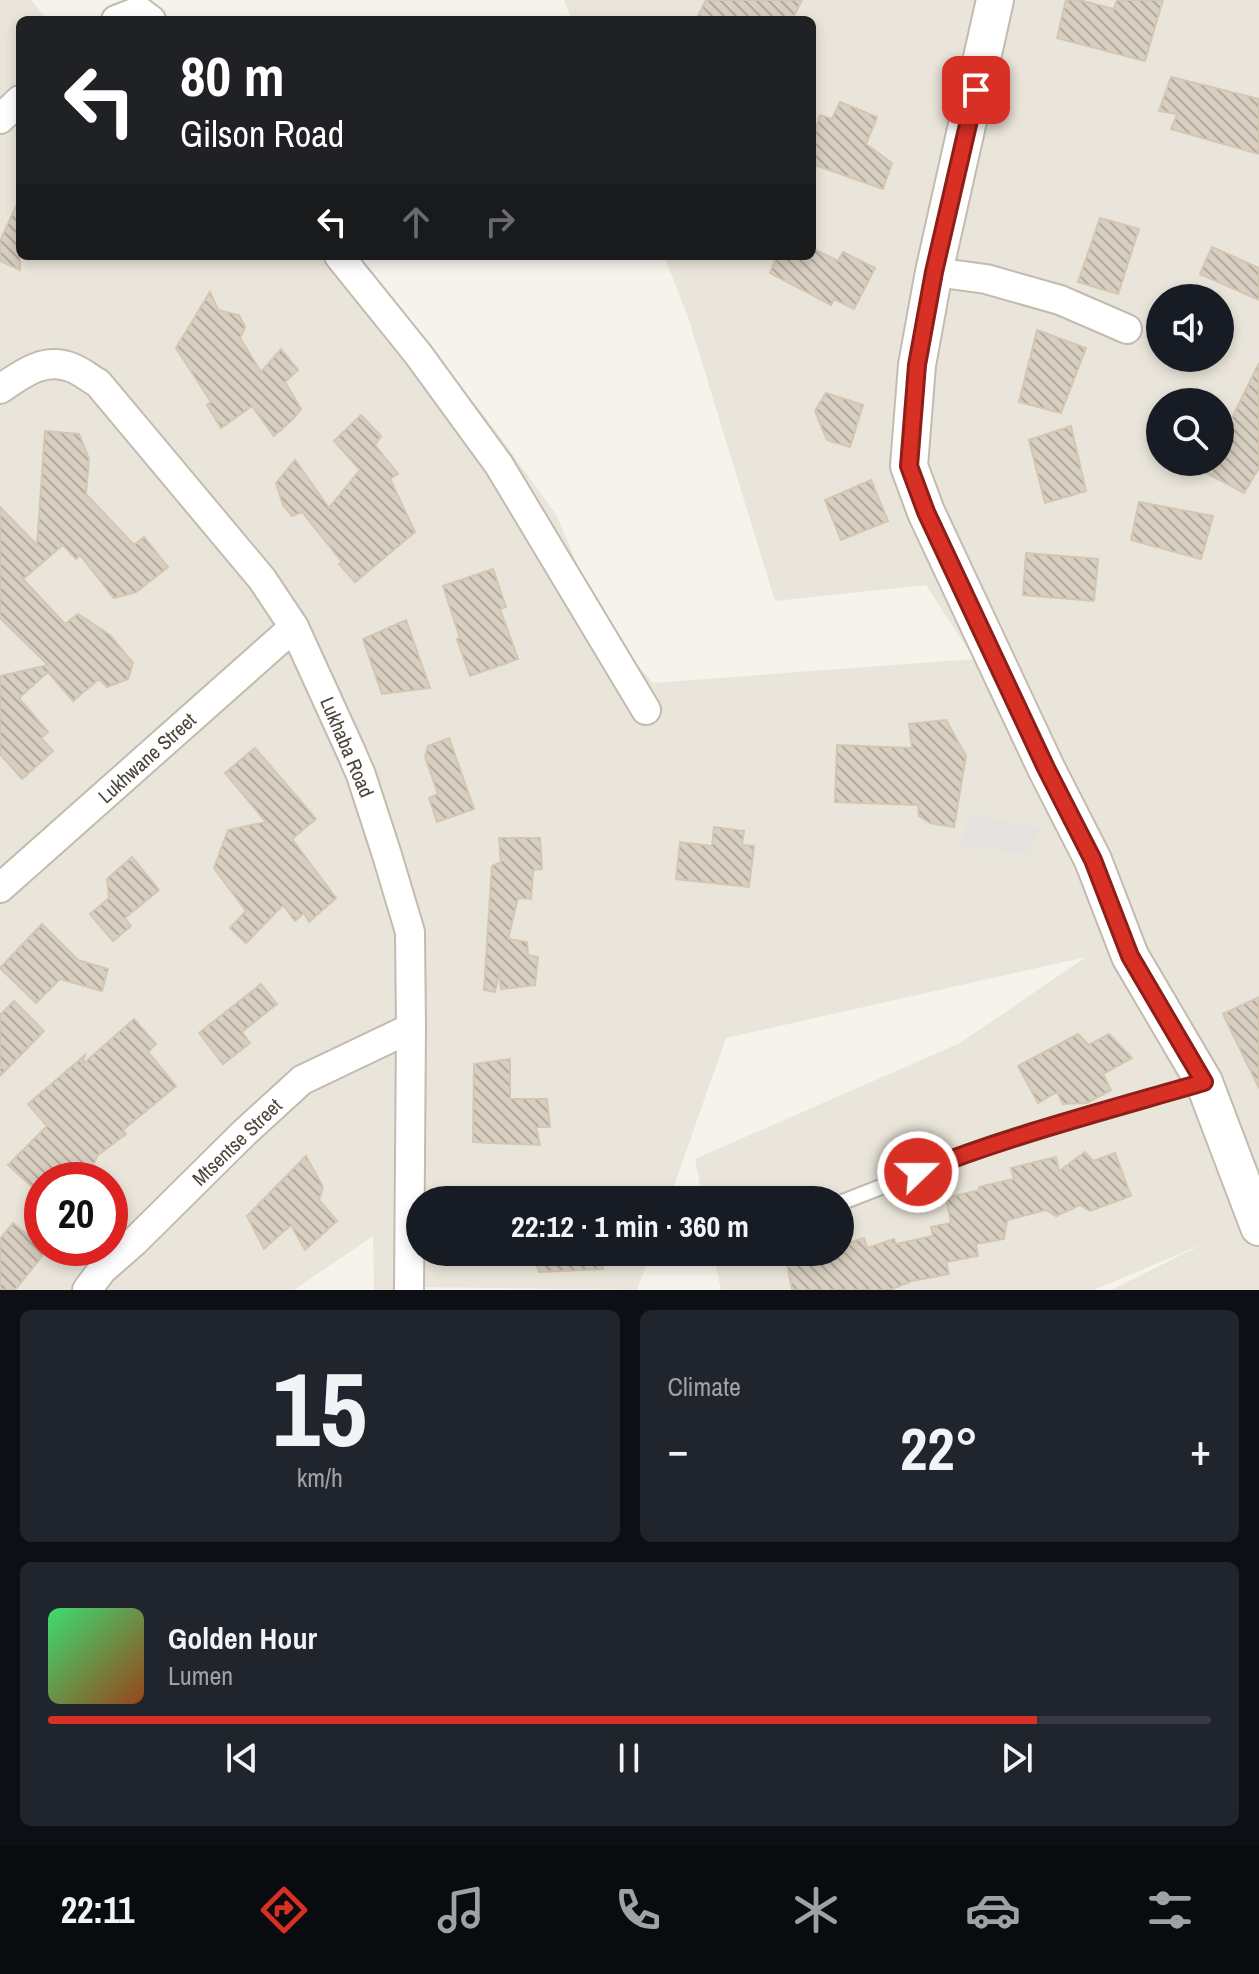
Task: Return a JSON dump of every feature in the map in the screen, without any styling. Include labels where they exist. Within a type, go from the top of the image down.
[{"type":"street","points":[[995,0],[934,272],[917,365],[909,466],[926,512],[1040,756],[1093,860],[1130,956],[1204,1082],[1259,1227]]},
{"type":"street","points":[[122,16],[139,11],[146,16]]},
{"type":"street","points":[[0,119],[16,104]]},
{"type":"street","points":[[342,260],[418,354],[499,465],[646,710]]},
{"type":"street","points":[[934,272],[986,279],[1060,300],[1127,329]]},
{"type":"street","name":"Lukhaba Road","points":[[0,389],[28,370],[51,364],[71,367],[98,383],[262,579],[294,627],[361,775],[410,932],[409,1290]]},
{"type":"street","name":"Lukhwane Street","points":[[0,888],[294,627]]},
{"type":"street","name":"Mtsentse Street","points":[[87,1290],[102,1270],[302,1080],[411,1028]]},
{"type":"lane","points":[[854,1198],[991,1144],[1204,1082]]},
{"type":"shaded area","points":[[0,0],[31,0],[45,16],[16,16],[16,260],[362,260],[496,431],[557,516],[603,626],[653,683],[974,659],[926,585],[775,601],[688,317],[666,260],[816,260],[816,16],[570,16],[564,0],[1259,0],[1259,1290],[1111,1290],[1205,1243],[1094,1290],[721,1290],[716,1266],[854,1266],[854,1186],[700,1186],[695,1159],[960,1043],[1086,957],[726,1038],[674,1186],[406,1186],[406,1266],[646,1266],[637,1290],[420,1287],[419,1290],[374,1290],[373,1236],[294,1290],[0,1290]]},
{"type":"shaded area","points":[[970,814],[1040,828],[1028,854],[960,845]]},
{"type":"building","points":[[706,0],[802,0],[794,16],[698,16]]},
{"type":"building","points":[[1066,0],[1114,9],[1117,0],[1163,0],[1145,61],[1057,38]]},
{"type":"building","points":[[1171,77],[1259,99],[1259,154],[1171,129],[1177,114],[1159,111]]},
{"type":"building","points":[[840,102],[877,117],[866,144],[892,163],[883,189],[816,165],[816,128],[820,115],[832,119]]},
{"type":"building","points":[[16,207],[16,260],[20,260],[20,270],[0,261],[0,241]]},
{"type":"building","points":[[1100,218],[1139,229],[1118,294],[1078,282]]},
{"type":"building","points":[[1212,247],[1259,268],[1259,300],[1234,289],[1234,284],[1223,284],[1200,274]]},
{"type":"building","points":[[816,250],[838,261],[843,252],[875,268],[854,309],[834,299],[831,305],[770,273],[775,260],[816,260]]},
{"type":"building","points":[[210,292],[218,310],[239,315],[245,327],[240,338],[261,372],[281,349],[298,370],[285,382],[301,409],[274,436],[252,406],[221,428],[207,405],[211,402],[176,348]]},
{"type":"building","points":[[1037,330],[1086,348],[1061,413],[1019,402]]},
{"type":"building","points":[[1259,363],[1259,468],[1244,493],[1212,476],[1234,476],[1234,414]]},
{"type":"building","points":[[826,393],[863,405],[850,447],[827,440],[815,411]]},
{"type":"building","points":[[361,415],[381,436],[375,445],[398,474],[390,479],[415,532],[355,582],[302,512],[292,516],[283,505],[276,483],[295,460],[329,508],[360,470],[334,441]]},
{"type":"building","points":[[1071,426],[1086,491],[1045,503],[1029,440]]},
{"type":"building","points":[[45,431],[79,434],[89,459],[86,494],[134,545],[144,537],[168,567],[136,592],[114,598],[80,555],[76,559],[63,545],[23,579],[65,624],[78,614],[110,635],[133,663],[128,679],[107,687],[99,679],[73,701],[48,672],[19,698],[48,732],[41,738],[53,751],[22,779],[0,754],[0,676],[48,665],[0,618],[0,507],[37,545]]},
{"type":"building","points":[[871,480],[888,521],[841,540],[825,500]]},
{"type":"building","points":[[1139,502],[1213,516],[1201,559],[1131,540]]},
{"type":"building","points":[[1026,553],[1098,559],[1094,601],[1023,595]]},
{"type":"building","points":[[493,569],[506,607],[500,609],[518,659],[470,676],[443,586]]},
{"type":"building","points":[[406,620],[430,688],[382,694],[363,639]]},
{"type":"building","points":[[946,720],[966,756],[954,827],[930,823],[919,816],[918,805],[835,802],[837,745],[912,748],[909,724]]},
{"type":"building","points":[[449,738],[474,809],[437,822],[429,798],[438,794],[425,757],[428,746]]},
{"type":"building","points":[[255,748],[316,819],[292,839],[336,898],[309,922],[304,913],[295,921],[283,905],[246,943],[230,928],[246,911],[214,868],[228,830],[266,822],[225,773]]},
{"type":"building","points":[[714,827],[744,831],[742,845],[754,846],[749,887],[676,879],[680,842],[712,846]]},
{"type":"building","points":[[499,838],[540,838],[542,869],[533,870],[531,899],[518,898],[508,939],[527,942],[528,955],[538,957],[535,985],[501,989],[499,973],[495,992],[484,990],[492,866],[501,862]]},
{"type":"building","points":[[132,857],[159,890],[125,918],[131,926],[113,941],[90,914],[109,898],[107,879]]},
{"type":"building","points":[[42,924],[78,960],[108,969],[102,991],[60,979],[36,1003],[0,968]]},
{"type":"building","points":[[261,984],[277,1004],[242,1032],[250,1043],[223,1064],[199,1033]]},
{"type":"building","points":[[1259,997],[1259,1088],[1223,1014]]},
{"type":"building","points":[[14,1001],[44,1031],[0,1076],[0,1015]]},
{"type":"building","points":[[134,1019],[156,1044],[148,1052],[176,1086],[123,1130],[126,1134],[97,1156],[95,1162],[24,1162],[24,1180],[8,1165],[47,1126],[28,1104],[85,1055],[82,1065]]},
{"type":"building","points":[[1078,1034],[1089,1045],[1109,1034],[1132,1058],[1103,1074],[1111,1090],[1087,1103],[1063,1104],[1057,1092],[1038,1103],[1018,1066]]},
{"type":"building","points":[[510,1059],[510,1099],[547,1099],[550,1127],[536,1127],[540,1145],[473,1142],[474,1064]]},
{"type":"building","points":[[1085,1152],[1093,1161],[1115,1153],[1131,1196],[1090,1211],[1080,1205],[1056,1216],[1046,1210],[1007,1220],[1004,1239],[976,1244],[978,1256],[946,1262],[949,1274],[912,1281],[890,1290],[792,1290],[787,1266],[854,1266],[854,1241],[864,1238],[867,1248],[894,1239],[896,1244],[933,1236],[931,1227],[951,1223],[946,1198],[1014,1179],[1011,1168],[1056,1157],[1059,1171]]},
{"type":"building","points":[[306,1156],[323,1187],[319,1200],[337,1221],[305,1250],[291,1225],[264,1249],[247,1216]]},
{"type":"building","points":[[13,1223],[24,1232],[24,1266],[34,1266],[15,1290],[0,1290],[0,1239]]},
{"type":"building","points":[[537,1266],[603,1266],[603,1269],[539,1272]]},
{"type":"route","points":[[918,1172],[1016,1136],[1204,1082],[1130,956],[1093,860],[1046,768],[926,512],[909,466],[917,365],[934,272],[976,90]]}]
